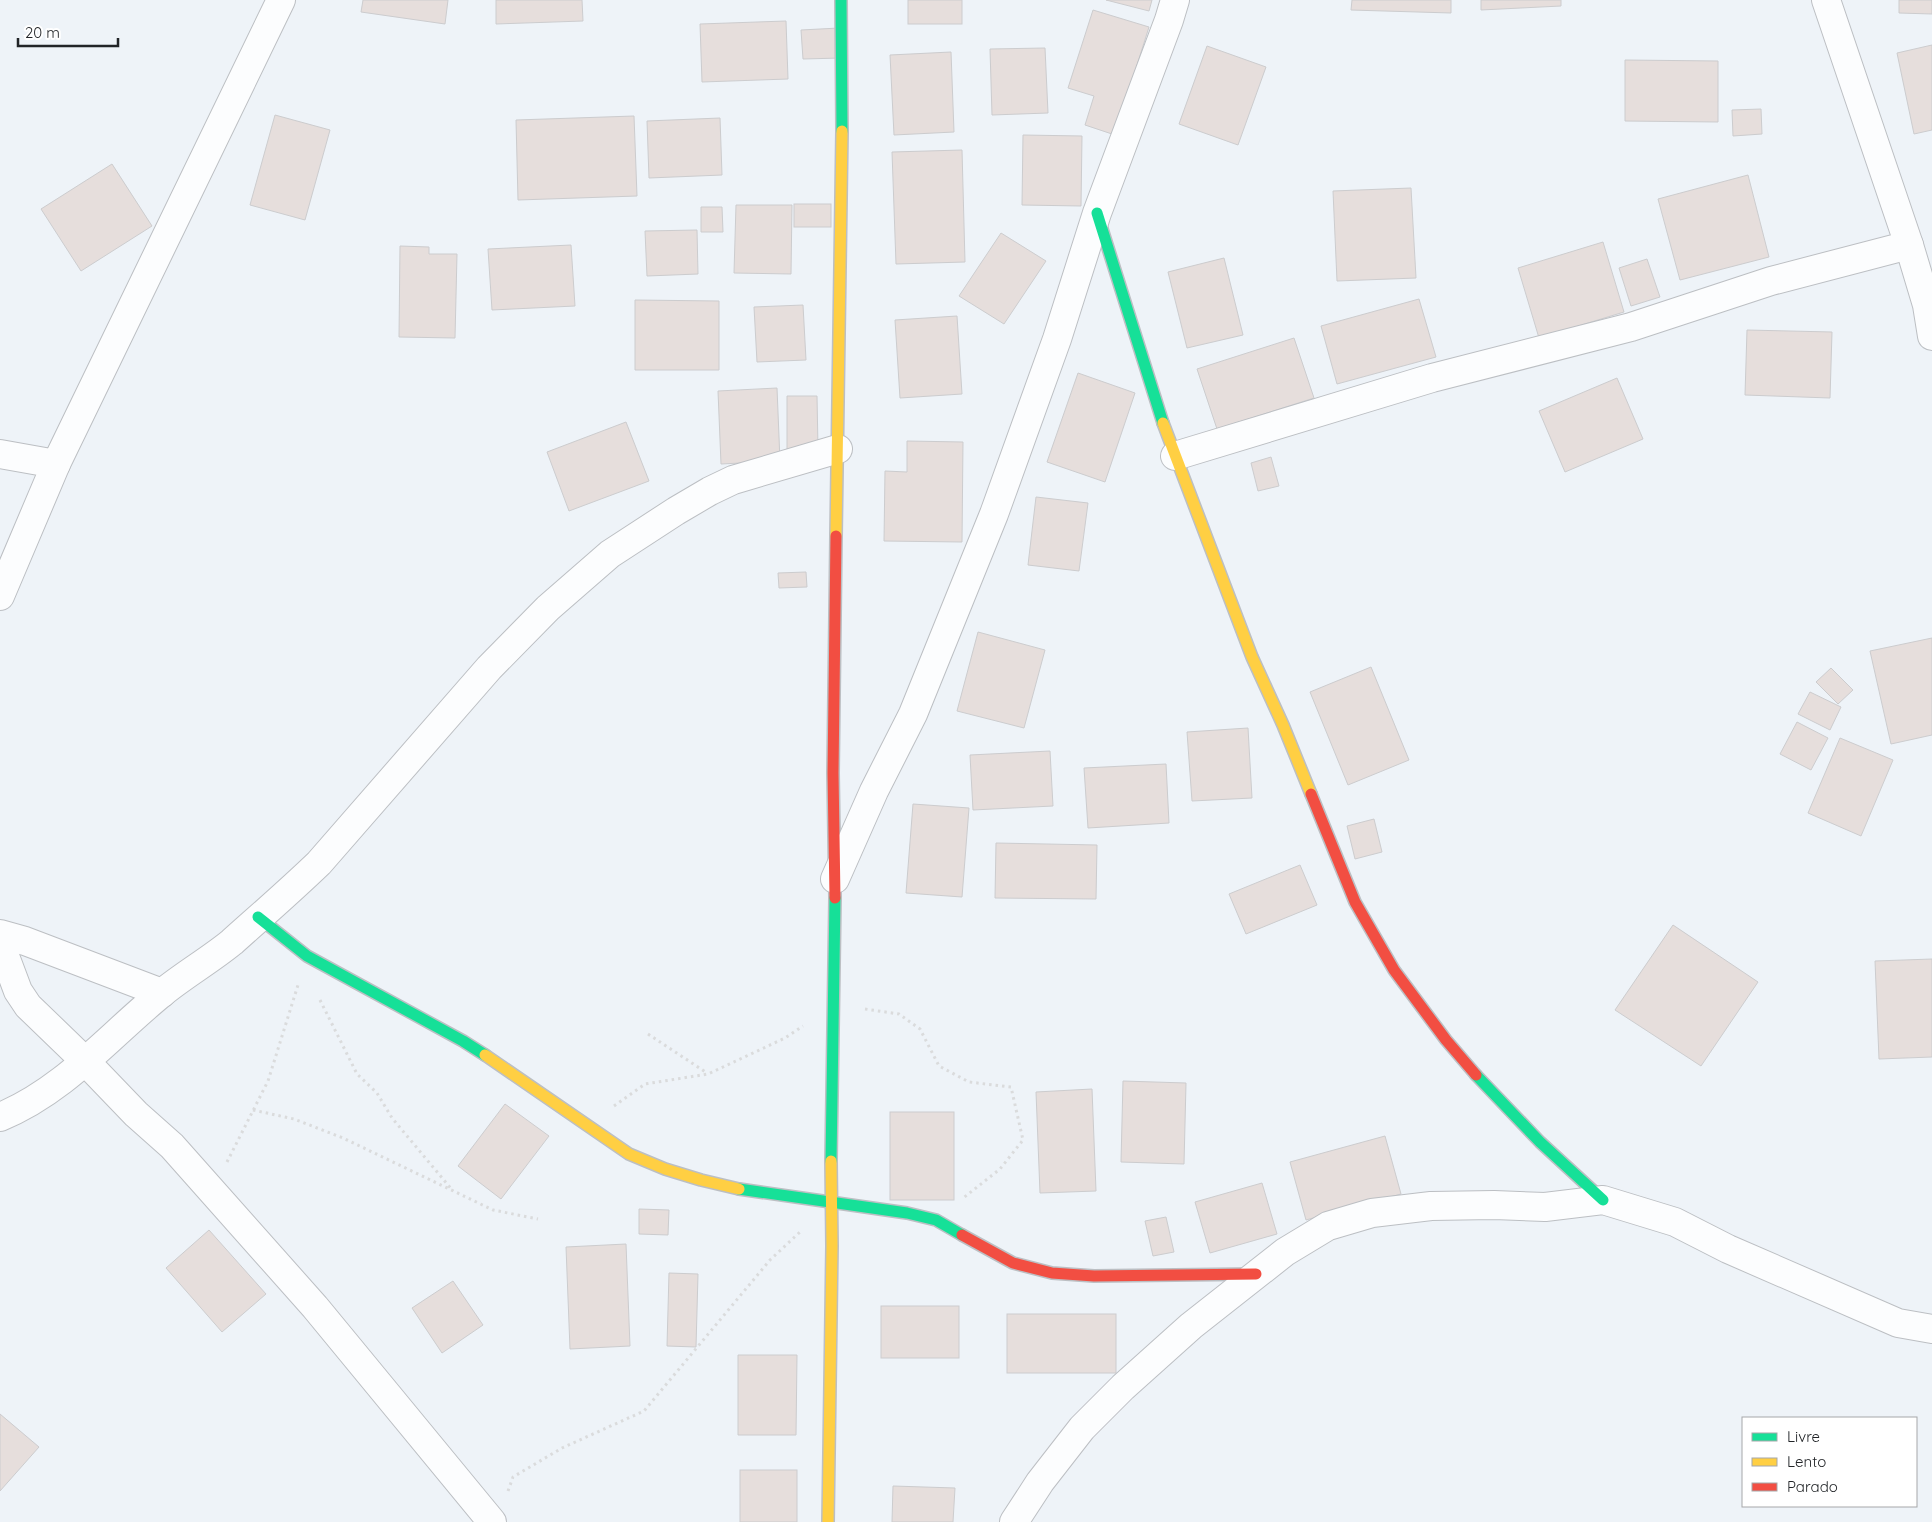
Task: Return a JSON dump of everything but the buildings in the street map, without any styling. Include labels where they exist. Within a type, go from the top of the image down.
[{"type":"street","points":[[0,596],[56,464],[280,0]]},
{"type":"street","points":[[828,1522],[835,879],[833,773],[842,146],[841,0]]},
{"type":"street","points":[[835,879],[874,791],[913,714],[991,522],[1057,339],[1097,213],[1175,0]]},
{"type":"street","points":[[1827,0],[1929,307],[1932,336]]},
{"type":"street","points":[[1097,213],[1156,403],[1175,456],[1252,657],[1360,910],[1394,970],[1446,1040],[1489,1090],[1540,1142],[1603,1200]]},
{"type":"street","points":[[1175,456],[1432,378],[1630,327],[1771,281],[1909,245]]},
{"type":"street","points":[[0,1117],[21,1108],[86,1062],[162,993],[231,942],[319,863],[496,662],[548,608],[610,554],[710,490],[733,480],[838,449]]},
{"type":"street","points":[[0,454],[56,464]]},
{"type":"street","points":[[258,917],[285,940],[305,961],[463,1041],[503,1066],[629,1154],[665,1169],[735,1188],[907,1213],[936,1220],[1013,1263],[1052,1273],[1094,1276],[1256,1274]]},
{"type":"street","points":[[0,934],[34,944],[162,993]]},
{"type":"street","points":[[0,943],[14,982],[28,1006],[136,1114],[172,1146],[315,1307],[492,1522]]},
{"type":"street","points":[[1014,1522],[1040,1482],[1082,1428],[1123,1387],[1191,1326],[1285,1252],[1328,1226],[1372,1213],[1431,1206],[1494,1205],[1545,1207],[1603,1200],[1675,1222],[1728,1249],[1898,1323],[1932,1329]]},
{"type":"path","points":[[211,1191],[268,1081],[305,961]]},
{"type":"path","points":[[305,961],[357,1074],[377,1093],[392,1118],[454,1192]]},
{"type":"path","points":[[587,1126],[645,1084],[708,1074],[785,1038],[834,1005],[899,1014],[920,1029],[939,1066],[969,1082],[1011,1087],[1023,1140],[1000,1168],[936,1220]]},
{"type":"path","points":[[648,1034],[708,1074]]},
{"type":"path","points":[[253,1110],[294,1119],[343,1138],[493,1210],[538,1219]]},
{"type":"path","points":[[506,1495],[512,1478],[562,1448],[644,1411],[770,1260],[832,1203]]},
{"type":"traffic: fast","points":[[841,0],[842,131]]},
{"type":"traffic: fast","points":[[1097,213],[1163,423]]},
{"type":"traffic: fast","points":[[831,1161],[835,898]]},
{"type":"traffic: fast","points":[[258,917],[307,956],[463,1041],[485,1055]]},
{"type":"traffic: fast","points":[[1476,1075],[1540,1142],[1603,1200]]},
{"type":"traffic: fast","points":[[739,1189],[907,1213],[936,1220],[962,1235]]},
{"type":"traffic: slow","points":[[836,536],[842,131]]},
{"type":"traffic: slow","points":[[1163,423],[1252,657],[1283,725],[1311,794]]},
{"type":"traffic: slow","points":[[485,1055],[629,1154],[665,1169],[739,1189]]},
{"type":"traffic: slow","points":[[828,1522],[832,1246],[831,1161]]},
{"type":"traffic: jam","points":[[835,898],[833,773],[836,536]]},
{"type":"traffic: jam","points":[[1311,794],[1355,902],[1394,970],[1446,1040],[1476,1075]]},
{"type":"traffic: jam","points":[[962,1235],[1013,1263],[1052,1273],[1094,1276],[1256,1274]]}]
